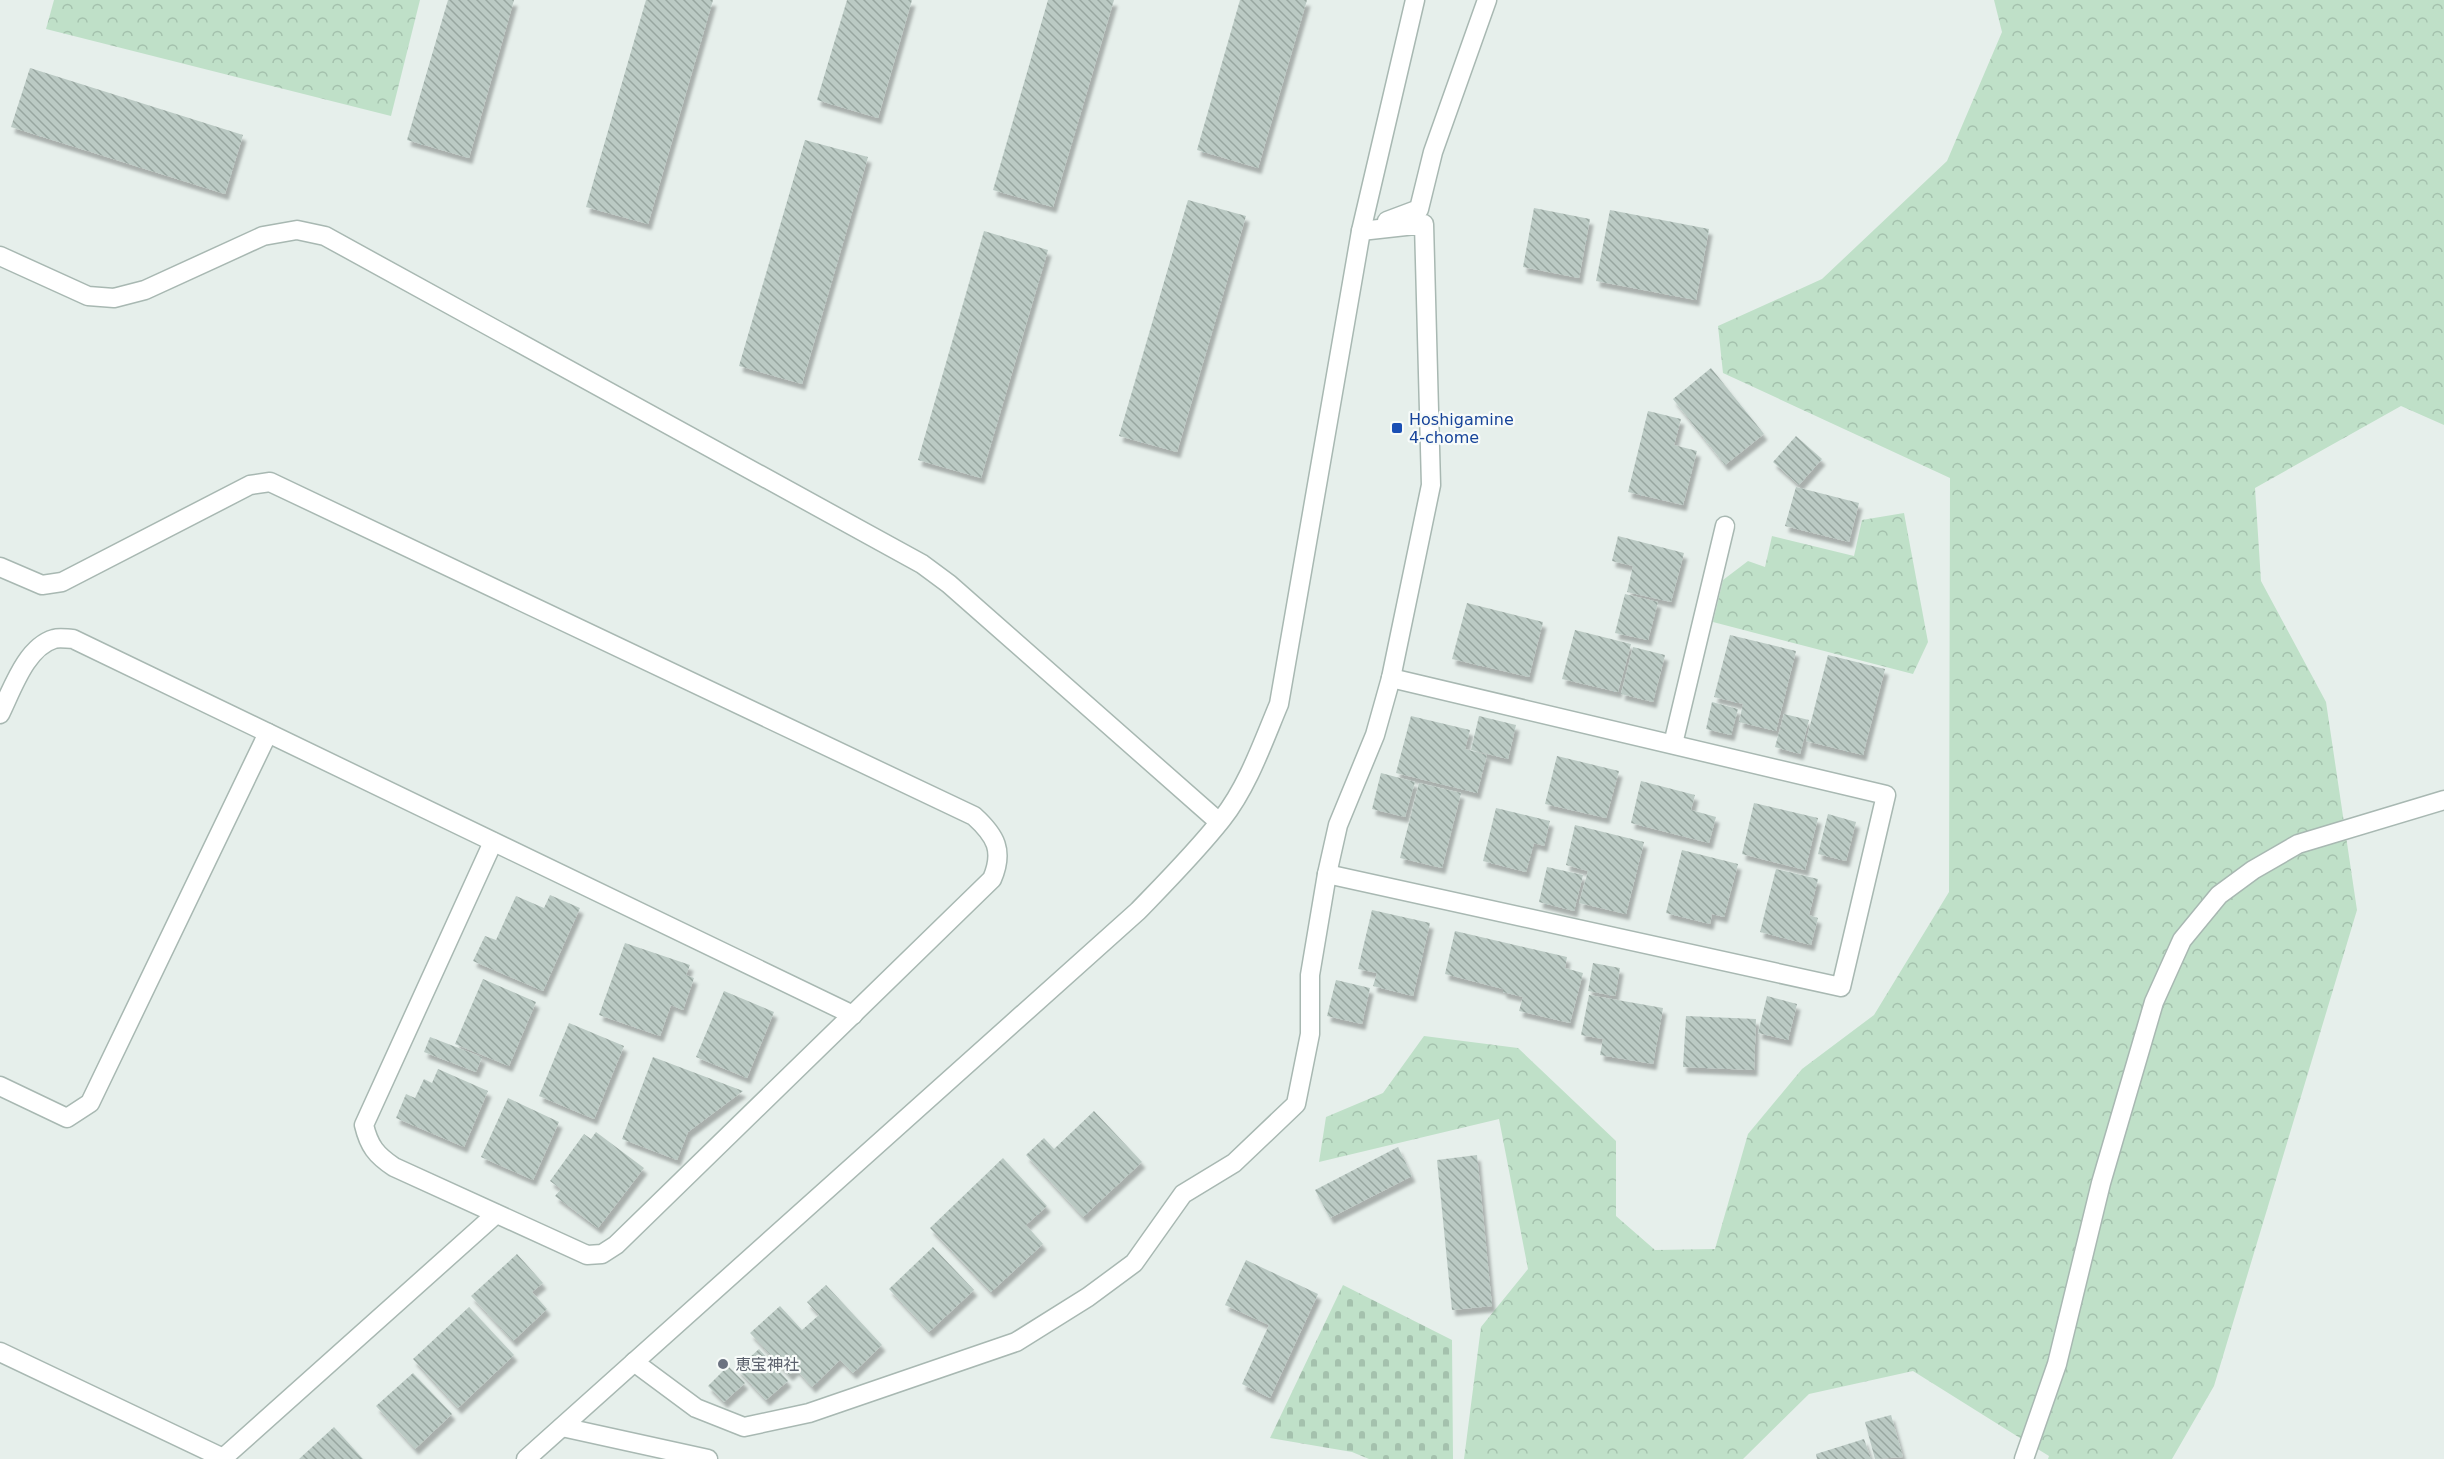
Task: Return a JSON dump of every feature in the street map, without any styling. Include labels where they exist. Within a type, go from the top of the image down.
[{"type":"street","points":[[526,1459],[1138,911],[1189,859],[1219,822],[1254,763],[1279,704],[1360,231],[1415,0]]},
{"type":"street","points":[[1360,231],[1419,209],[1433,152],[1487,0]]},
{"type":"street","points":[[634,1362],[696,1408],[744,1427],[809,1413],[1016,1342],[1088,1298],[1134,1263],[1183,1194],[1234,1163],[1296,1104],[1310,1034],[1310,975],[1327,874],[1338,825],[1375,735],[1391,678],[1431,485],[1424,224],[1360,231]]},
{"type":"street","points":[[0,256],[88,296],[114,298],[145,290],[263,236],[297,230],[325,236],[922,564],[957,592],[1219,822]]},
{"type":"street","points":[[0,567],[42,585],[63,582],[250,485],[270,482],[974,816],[990,831],[997,846],[999,864],[992,879],[616,1245],[602,1254],[587,1256],[394,1167],[376,1155],[368,1142],[364,1125],[493,842]]},
{"type":"street","points":[[1673,744],[1725,526]]},
{"type":"street","points":[[0,714],[30,657],[42,645],[55,638],[73,639],[853,1015]]},
{"type":"street","points":[[1327,874],[1840,987],[1886,795],[1391,678]]},
{"type":"street","points":[[0,1086],[67,1118],[90,1103],[268,733]]},
{"type":"street","points":[[2024,1459],[2057,1364],[2101,1183],[2154,1002],[2182,940],[2219,895],[2253,870],[2298,844],[2444,800]]},
{"type":"street","points":[[0,1353],[223,1459],[496,1214]]},
{"type":"street","points":[[562,1426],[708,1459]]},
{"type":"green space","points":[[54,0],[420,0],[391,116],[46,29]]},
{"type":"green space","points":[[1994,0],[2444,0],[2444,425],[2401,406],[2255,488],[2261,581],[2326,702],[2357,910],[2214,1386],[2172,1459],[2048,1459],[2049,1456],[1913,1371],[1809,1394],[1743,1459],[1464,1459],[1481,1327],[1528,1269],[1499,1119],[1319,1162],[1326,1117],[1383,1093],[1424,1036],[1518,1048],[1616,1141],[1616,1216],[1655,1250],[1715,1249],[1748,1134],[1802,1069],[1874,1015],[1949,892],[1950,478],[1723,373],[1718,326],[1822,279],[1947,161],[2002,32]]},
{"type":"green space","points":[[1904,513],[1928,642],[1913,674],[1713,622],[1723,580],[1748,561],[1765,567],[1772,536],[1854,556],[1862,520]]},
{"type":"green space","points":[[1343,1285],[1452,1340],[1453,1459],[1369,1459],[1352,1452],[1270,1438]]},
{"type":"building","points":[[448,0],[514,0],[469,158],[407,140]]},
{"type":"building","points":[[646,0],[713,0],[648,224],[586,207]]},
{"type":"building","points":[[847,0],[912,0],[878,118],[817,100]]},
{"type":"building","points":[[1048,0],[1114,0],[1053,207],[993,190]]},
{"type":"building","points":[[1240,0],[1307,0],[1258,168],[1197,150]]},
{"type":"building","points":[[30,68],[243,135],[225,194],[11,127]]},
{"type":"building","points":[[805,140],[868,157],[802,384],[739,366]]},
{"type":"building","points":[[1188,200],[1246,216],[1177,452],[1119,436]]},
{"type":"building","points":[[1534,208],[1590,219],[1579,278],[1523,267]]},
{"type":"building","points":[[1610,210],[1709,229],[1696,300],[1596,281]]},
{"type":"building","points":[[984,231],[1048,250],[981,478],[918,460]]},
{"type":"building","points":[[1711,368],[1764,434],[1725,465],[1673,399]]},
{"type":"building","points":[[1648,411],[1681,419],[1674,445],[1697,451],[1683,505],[1628,492]]},
{"type":"building","points":[[1796,436],[1822,459],[1799,485],[1773,462]]},
{"type":"building","points":[[1796,487],[1859,503],[1849,542],[1785,526]]},
{"type":"building","points":[[1618,536],[1684,553],[1671,602],[1627,592],[1633,566],[1612,561]]},
{"type":"building","points":[[1625,594],[1658,602],[1648,640],[1615,633]]},
{"type":"building","points":[[1467,603],[1543,622],[1529,677],[1452,659]]},
{"type":"building","points":[[1575,630],[1631,644],[1618,692],[1562,679]]},
{"type":"building","points":[[1730,635],[1796,651],[1776,731],[1739,722],[1743,704],[1714,697]]},
{"type":"building","points":[[1633,647],[1665,655],[1653,702],[1621,694]]},
{"type":"building","points":[[1828,655],[1885,669],[1863,755],[1806,741]]},
{"type":"building","points":[[1712,702],[1738,709],[1731,735],[1706,729]]},
{"type":"building","points":[[1784,714],[1809,720],[1800,754],[1775,747]]},
{"type":"building","points":[[1411,716],[1470,730],[1465,749],[1487,755],[1477,793],[1396,773]]},
{"type":"building","points":[[1479,716],[1516,725],[1508,759],[1471,750]]},
{"type":"building","points":[[1557,756],[1619,771],[1606,818],[1545,804]]},
{"type":"building","points":[[1381,773],[1415,782],[1405,817],[1372,809]]},
{"type":"building","points":[[1641,781],[1695,795],[1691,810],[1716,817],[1709,843],[1631,823]]},
{"type":"building","points":[[1419,783],[1461,793],[1442,868],[1400,858]]},
{"type":"building","points":[[1754,803],[1818,818],[1805,870],[1742,854]]},
{"type":"building","points":[[1496,808],[1550,821],[1544,846],[1534,843],[1526,872],[1483,861]]},
{"type":"building","points":[[1828,814],[1856,822],[1846,861],[1818,854]]},
{"type":"building","points":[[1575,825],[1644,842],[1626,914],[1579,903],[1588,871],[1566,865]]},
{"type":"building","points":[[1682,850],[1738,864],[1724,917],[1712,914],[1710,924],[1666,913]]},
{"type":"building","points":[[1547,867],[1583,875],[1574,911],[1539,902]]},
{"type":"building","points":[[1776,869],[1818,879],[1809,915],[1818,918],[1811,945],[1760,932]]},
{"type":"building","points":[[550,895],[580,908],[543,991],[473,961],[485,936],[496,940],[516,896],[544,908]]},
{"type":"building","points":[[1372,910],[1430,923],[1413,996],[1373,986],[1377,973],[1358,969]]},
{"type":"building","points":[[1455,931],[1567,957],[1565,968],[1583,973],[1570,1023],[1519,1011],[1523,997],[1503,992],[1503,989],[1445,974]]},
{"type":"building","points":[[625,943],[690,965],[686,975],[694,978],[683,1010],[671,1005],[660,1036],[599,1015]]},
{"type":"building","points":[[1593,963],[1620,968],[1615,996],[1588,991]]},
{"type":"building","points":[[483,979],[536,1002],[509,1066],[455,1044]]},
{"type":"building","points":[[1336,980],[1370,988],[1362,1024],[1327,1016]]},
{"type":"building","points":[[724,991],[774,1012],[747,1078],[696,1057]]},
{"type":"building","points":[[1589,995],[1663,1008],[1653,1064],[1600,1055],[1603,1039],[1581,1035]]},
{"type":"building","points":[[1767,996],[1797,1004],[1788,1040],[1758,1033]]},
{"type":"building","points":[[1686,1016],[1756,1019],[1754,1070],[1683,1067]]},
{"type":"building","points":[[569,1023],[624,1046],[594,1119],[539,1096]]},
{"type":"building","points":[[430,1037],[482,1057],[476,1072],[424,1052]]},
{"type":"building","points":[[653,1057],[743,1091],[688,1132],[677,1160],[622,1139]]},
{"type":"building","points":[[438,1069],[488,1091],[464,1147],[396,1118],[406,1094],[415,1098],[424,1079],[432,1083]]},
{"type":"building","points":[[508,1098],[559,1122],[533,1180],[481,1157]]},
{"type":"building","points":[[1094,1111],[1142,1162],[1083,1217],[1026,1155],[1044,1138],[1054,1149]]},
{"type":"building","points":[[596,1132],[644,1168],[598,1228],[555,1196],[561,1189],[550,1181],[584,1134],[591,1139]]},
{"type":"building","points":[[1398,1147],[1412,1176],[1330,1218],[1315,1190]]},
{"type":"building","points":[[1477,1155],[1492,1306],[1452,1310],[1437,1160]]},
{"type":"building","points":[[1003,1158],[1047,1206],[1026,1225],[1043,1244],[991,1292],[930,1228]]},
{"type":"building","points":[[933,1247],[974,1290],[929,1332],[889,1289]]},
{"type":"building","points":[[517,1254],[543,1283],[532,1292],[547,1309],[513,1341],[471,1296]]},
{"type":"building","points":[[1246,1260],[1318,1294],[1270,1398],[1242,1384],[1269,1325],[1225,1305]]},
{"type":"building","points":[[826,1285],[882,1345],[853,1373],[840,1360],[812,1387],[796,1369],[789,1375],[750,1333],[780,1306],[802,1330],[819,1315],[807,1302]]},
{"type":"building","points":[[469,1307],[514,1355],[458,1408],[413,1359]]},
{"type":"building","points":[[759,1349],[788,1381],[766,1400],[737,1369]]},
{"type":"building","points":[[728,1366],[745,1383],[724,1402],[708,1386]]},
{"type":"building","points":[[413,1373],[452,1414],[415,1449],[376,1406]]},
{"type":"building","points":[[1891,1415],[1903,1457],[1875,1459],[1865,1422]]},
{"type":"building","points":[[334,1427],[363,1459],[299,1459]]},
{"type":"building","points":[[1864,1439],[1871,1459],[1817,1459],[1816,1454]]},
{"type":"place","name":"Hoshigamine 4-chome","points":[[1397,428]]},
{"type":"place","name":"恵宝神社","points":[[723,1364]]}]
